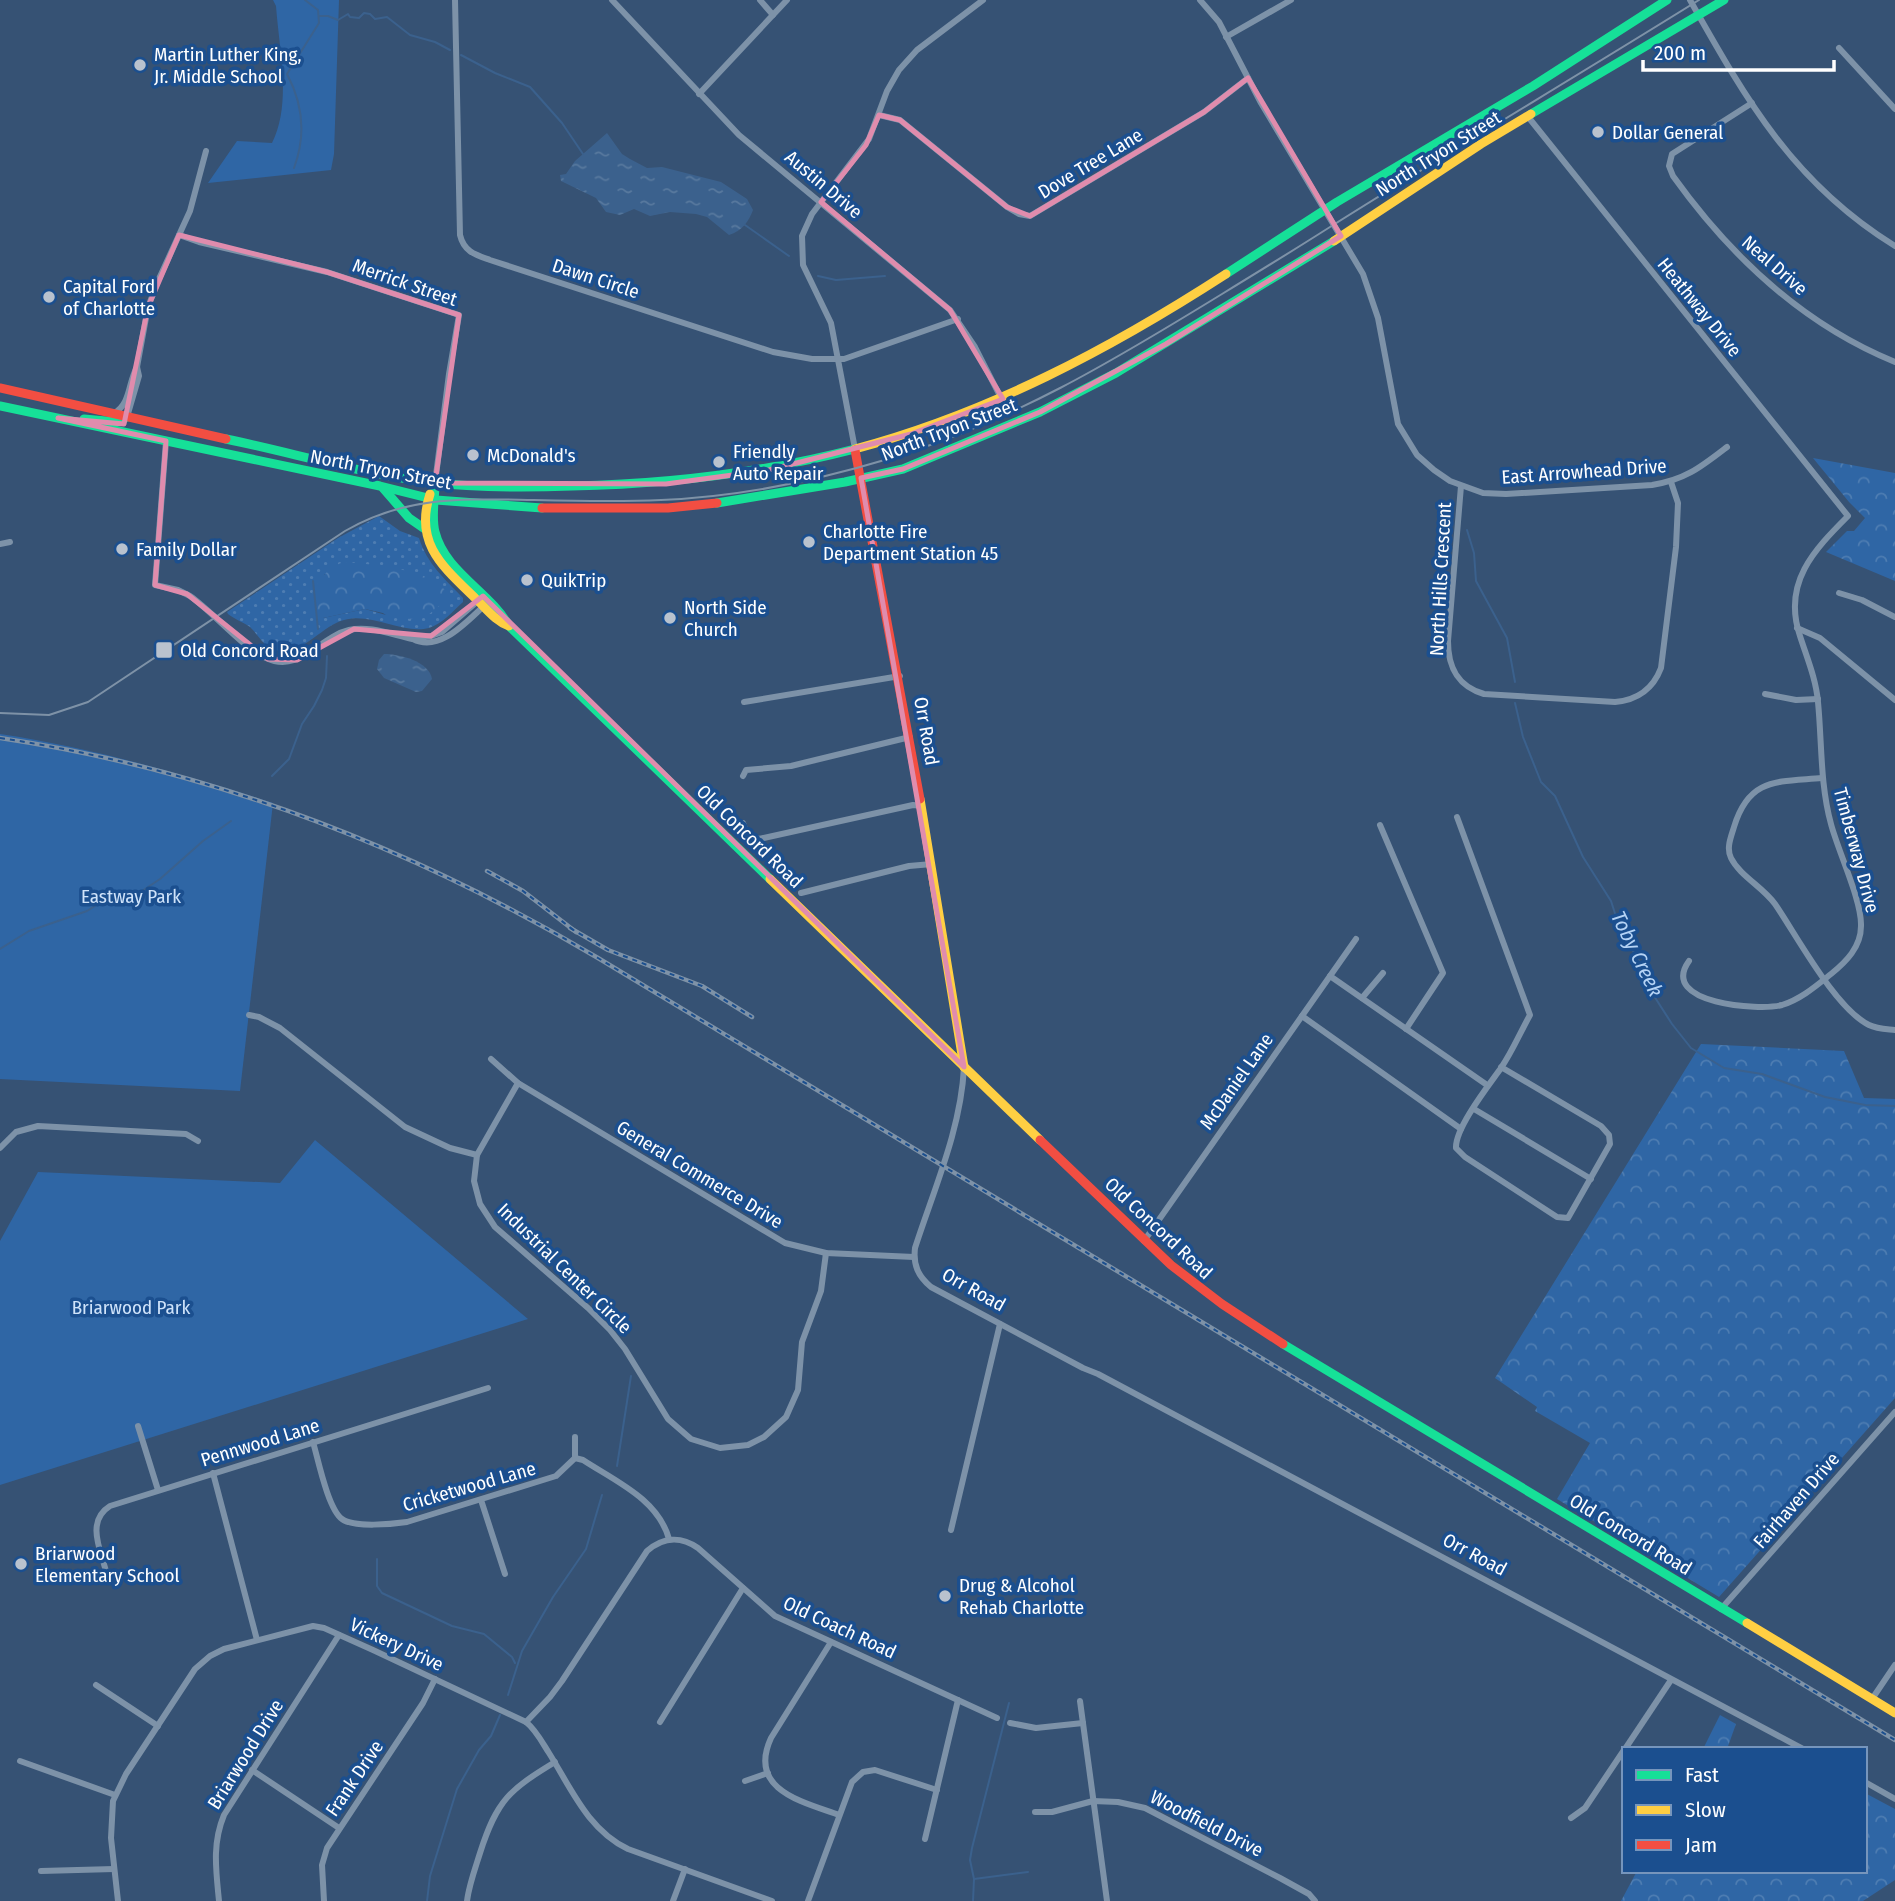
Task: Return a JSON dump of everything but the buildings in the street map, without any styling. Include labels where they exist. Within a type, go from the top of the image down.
[{"type":"main road","name":"North Tryon Street","points":[[0,388],[346,467],[435,483],[502,487],[666,484],[769,470],[855,450],[903,437],[1002,400],[1078,363],[1177,306],[1326,210],[1513,99],[1667,0]]},
{"type":"main road","name":"North Tryon Street","points":[[0,406],[380,485],[432,499],[536,508],[668,508],[738,501],[903,469],[1040,412],[1166,344],[1341,236],[1435,173],[1724,0]]},
{"type":"main road","points":[[58,418],[117,422],[127,417]]},
{"type":"main road","name":"Orr Road","points":[[855,450],[911,737],[964,1067]]},
{"type":"main road","name":"Old Concord Road","points":[[435,483],[425,529],[430,547],[440,565],[504,616],[509,626],[1184,1277],[1228,1310],[1895,1713]]},
{"type":"main road","points":[[380,485],[425,529]]},
{"type":"main road","name":"Old Concord Road","points":[[432,499],[434,523],[443,552],[483,601]]},
{"type":"street","name":"Dawn Circle","points":[[455,0],[460,235],[469,251],[773,352],[812,359],[838,360],[958,319]]},
{"type":"street","name":"Austin Drive","points":[[612,0],[740,135],[919,281],[950,310],[975,347],[1002,400]]},
{"type":"street","points":[[760,0],[773,15]]},
{"type":"street","points":[[699,94],[787,0]]},
{"type":"street","name":"Orr Road","points":[[855,450],[831,323],[803,265],[801,251],[806,226],[821,202],[866,145],[891,83],[907,59],[983,0]]},
{"type":"street","name":"East Arrowhead Drive","points":[[1200,0],[1214,15],[1363,274],[1375,303],[1396,417],[1403,435],[1422,460],[1444,478],[1461,486],[1483,493],[1506,494],[1671,482],[1692,474],[1727,447]]},
{"type":"street","points":[[1226,37],[1291,0]]},
{"type":"street","points":[[1690,0],[1780,145],[1818,188],[1856,220],[1895,246]]},
{"type":"street","points":[[1839,48],[1895,109]]},
{"type":"street","name":"Dove Tree Lane","points":[[879,115],[900,120],[1007,206],[1019,214],[1030,216],[1204,111],[1248,78]]},
{"type":"street","name":"Neal Drive","points":[[1752,103],[1676,150],[1670,157],[1669,166],[1673,176],[1741,260],[1775,290],[1817,321],[1859,346],[1895,362]]},
{"type":"street","name":"Heathway Drive","points":[[1529,118],[1848,516]]},
{"type":"street","points":[[113,414],[124,405],[132,375],[137,367],[148,307],[190,211],[206,151]]},
{"type":"street","name":"Merrick Street","points":[[179,235],[327,272],[460,314],[449,374],[435,483]]},
{"type":"street","points":[[127,417],[139,376],[137,367]]},
{"type":"street","points":[[166,441],[155,585],[187,594],[258,654],[274,661],[300,659],[338,634],[352,629],[413,639],[431,636],[442,632],[483,601]]},
{"type":"street","name":"North Hills Crescent","points":[[1461,486],[1448,641],[1449,659],[1455,675],[1471,690],[1484,694],[1615,702],[1630,700],[1642,694],[1656,681],[1661,668],[1676,547],[1678,503],[1671,482]]},
{"type":"street","name":"Timberway Drive","points":[[1689,961],[1683,973],[1684,982],[1696,995],[1713,1001],[1758,1008],[1794,1000],[1825,979],[1851,955],[1860,937],[1861,925],[1856,900],[1830,824],[1822,778],[1818,699],[1812,669],[1797,628],[1795,604],[1802,573],[1815,550],[1848,516]]},
{"type":"street","points":[[0,544],[10,542]]},
{"type":"street","points":[[1839,593],[1862,600],[1895,617]]},
{"type":"street","points":[[1797,628],[1820,638],[1895,700]]},
{"type":"street","points":[[744,702],[900,676]]},
{"type":"street","points":[[1765,694],[1796,700],[1818,699]]},
{"type":"street","points":[[743,776],[746,770],[791,766],[911,737]]},
{"type":"street","points":[[1822,778],[1773,782],[1753,792],[1736,822],[1729,850],[1735,864],[1774,902],[1849,1010],[1876,1027],[1895,1030]]},
{"type":"street","points":[[743,823],[747,834],[759,839],[913,805],[922,806]]},
{"type":"street","points":[[1457,817],[1530,1015],[1501,1067],[1486,1085],[1461,1129],[1456,1148],[1557,1217],[1568,1218],[1610,1144],[1606,1130],[1501,1067]]},
{"type":"street","points":[[1380,825],[1443,973],[1406,1029]]},
{"type":"street","points":[[801,893],[909,866],[932,863]]},
{"type":"street","name":"McDaniel Lane","points":[[1144,1241],[1356,939]]},
{"type":"street","points":[[1362,998],[1383,973]]},
{"type":"street","points":[[1330,976],[1486,1085]]},
{"type":"street","points":[[249,1015],[280,1028],[405,1127],[450,1148],[477,1156]]},
{"type":"street","points":[[1302,1016],[1461,1129]]},
{"type":"street","name":"General Commerce Drive","points":[[491,1059],[518,1083],[772,1236],[798,1248],[826,1253],[914,1257]]},
{"type":"street","name":"Orr Road","points":[[964,1067],[963,1090],[952,1135],[914,1257],[917,1271],[931,1287],[1799,1747]]},
{"type":"street","name":"Industrial Center Circle","points":[[518,1083],[477,1156],[475,1187],[480,1204],[488,1219],[610,1330],[625,1349],[665,1414],[676,1428],[691,1439],[708,1446],[733,1447],[759,1440],[774,1430],[789,1412],[798,1390],[802,1342],[821,1291],[826,1253]]},
{"type":"street","points":[[1474,1109],[1591,1179]]},
{"type":"street","points":[[0,1148],[16,1132],[38,1126],[186,1134],[198,1141]]},
{"type":"street","points":[[950,1530],[1000,1324]]},
{"type":"street","name":"Pennwood Lane","points":[[106,1571],[96,1525],[100,1515],[115,1504],[488,1388]]},
{"type":"street","name":"Fairhaven Drive","points":[[1721,1609],[1895,1412]]},
{"type":"street","points":[[138,1426],[158,1490]]},
{"type":"street","points":[[526,1722],[562,1681],[646,1551],[669,1539],[659,1516],[642,1499],[583,1460],[575,1458],[575,1437]]},
{"type":"street","name":"Cricketwood Lane","points":[[313,1442],[335,1510],[349,1522],[407,1522],[556,1476],[575,1458]]},
{"type":"street","points":[[213,1473],[257,1640]]},
{"type":"street","points":[[481,1500],[505,1574]]},
{"type":"street","name":"Old Coach Road","points":[[669,1539],[684,1540],[692,1544],[775,1616],[998,1718]]},
{"type":"street","points":[[660,1722],[743,1588]]},
{"type":"street","name":"Vickery Drive","points":[[118,1901],[110,1824],[115,1795],[119,1784],[195,1669],[204,1660],[224,1649],[307,1627],[340,1635],[526,1722],[538,1735],[593,1823],[607,1837],[628,1849],[772,1901]]},
{"type":"street","name":"Briarwood Drive","points":[[219,1901],[215,1861],[218,1829],[224,1815],[340,1635]]},
{"type":"street","points":[[831,1642],[769,1742],[766,1756],[768,1773],[779,1790],[790,1798],[839,1815]]},
{"type":"street","points":[[1872,1699],[1895,1665]]},
{"type":"street","name":"Frank Drive","points":[[324,1901],[323,1859],[327,1847],[423,1703],[435,1679]]},
{"type":"street","points":[[1625,1747],[1671,1680]]},
{"type":"street","points":[[96,1685],[158,1726]]},
{"type":"street","points":[[925,1839],[958,1700]]},
{"type":"street","points":[[1080,1700],[1107,1901]]},
{"type":"street","points":[[1010,1723],[1036,1728],[1083,1723]]},
{"type":"street","points":[[1571,1818],[1585,1808],[1622,1752]]},
{"type":"street","points":[[20,1761],[115,1795]]},
{"type":"street","points":[[467,1901],[488,1828],[496,1810],[518,1785],[555,1762]]},
{"type":"street","points":[[252,1770],[339,1828]]},
{"type":"street","points":[[808,1901],[853,1779],[869,1770],[881,1771],[937,1790]]},
{"type":"street","points":[[745,1781],[768,1773]]},
{"type":"street","points":[[1867,1783],[1895,1798]]},
{"type":"street","name":"Woodfield Drive","points":[[1035,1812],[1052,1812],[1093,1801],[1133,1805],[1159,1814],[1309,1894],[1315,1901]]},
{"type":"street","points":[[41,1871],[114,1869]]},
{"type":"street","points":[[673,1901],[685,1869]]},
{"type":"highlighted area","points":[[1248,78],[1341,236],[1166,344],[1040,412],[903,469],[861,478],[964,1067],[483,596],[431,636],[354,629],[297,660],[268,659],[187,594],[155,585],[166,441],[58,418],[124,424],[148,307],[179,235],[327,272],[459,315],[435,483],[666,484],[769,470],[911,434],[1003,399],[950,310],[821,202],[866,145],[879,115],[900,120],[1007,207],[1030,216],[1204,112]]},
{"type":"green space","points":[[273,0],[339,0],[334,154],[331,170],[208,183],[237,141],[272,143],[278,128],[283,76],[276,6]]},
{"type":"green space","points":[[1813,458],[1895,473],[1895,581],[1826,552],[1847,531],[1854,531],[1865,518]]},
{"type":"green space","points":[[379,516],[400,531],[419,538],[432,563],[463,598],[463,602],[443,620],[429,628],[409,629],[355,618],[336,623],[306,643],[282,651],[271,648],[250,627],[228,614],[227,612],[338,538]],"holes":[[[324,574],[386,615],[365,609],[323,618]]]},
{"type":"green space","points":[[344,562],[419,574],[444,588],[449,598],[428,615],[410,619],[365,609],[323,618],[313,616],[310,600],[317,584],[329,570]]},
{"type":"green space","name":"Eastway Park","points":[[0,734],[138,763],[273,803],[240,1091],[0,1079]]},
{"type":"green space","points":[[1701,1044],[1844,1051],[1864,1098],[1895,1099],[1895,1398],[1719,1597],[1557,1499],[1590,1443],[1535,1411],[1537,1407],[1495,1378]]},
{"type":"green space","name":"Briarwood Park","points":[[315,1140],[528,1319],[0,1485],[0,1241],[38,1172],[280,1183]]},
{"type":"green space","points":[[1720,1715],[1736,1724],[1728,1747],[1704,1747]]},
{"type":"green space","points":[[1867,1794],[1895,1809],[1895,1880],[1863,1901],[1621,1901],[1636,1873],[1867,1873]]},
{"type":"water","points":[[607,133],[622,154],[647,168],[662,167],[721,182],[747,199],[753,210],[749,218],[741,228],[729,235],[707,217],[696,214],[670,212],[650,216],[634,209],[620,215],[606,212],[596,198],[561,181],[560,175],[566,174],[575,161]]},
{"type":"water","points":[[384,654],[405,657],[419,663],[430,673],[432,679],[422,691],[416,692],[384,678],[377,669]]},
{"type":"waterway","points":[[294,168],[300,144],[301,120],[297,97],[287,74],[319,23],[318,10],[305,0]]},
{"type":"waterway","points":[[320,16],[338,20],[348,14],[350,17],[359,18],[364,13],[375,19],[387,17],[410,35],[435,42],[450,50]]},
{"type":"waterway","points":[[461,55],[530,87],[562,123],[583,154]]},
{"type":"waterway","points":[[745,225],[789,256]]},
{"type":"waterway","points":[[818,276],[836,280],[885,276]]},
{"type":"waterway","name":"Toby Creek","points":[[1467,530],[1474,553],[1476,581],[1507,638],[1515,682]]},
{"type":"waterway","points":[[313,581],[318,629]]},
{"type":"waterway","points":[[272,776],[289,759],[302,724],[322,690],[326,678],[327,656]]},
{"type":"waterway","name":"Toby Creek","points":[[1515,703],[1523,737],[1541,782],[1555,796],[1583,857],[1611,901],[1620,929],[1639,961],[1647,985],[1691,1048],[1724,1068],[1762,1074],[1825,1097],[1865,1105],[1895,1106]]},
{"type":"waterway","points":[[0,949],[29,931],[87,911],[116,893],[127,896],[139,893],[231,821]]},
{"type":"waterway","points":[[617,1466],[631,1376]]},
{"type":"waterway","points":[[508,1695],[522,1651],[553,1597],[586,1549],[602,1495]]},
{"type":"waterway","points":[[377,1559],[377,1586],[382,1593],[452,1626],[484,1634],[512,1657],[515,1663]]},
{"type":"waterway","points":[[973,1901],[974,1879],[970,1860],[972,1848],[1009,1703]]},
{"type":"waterway","points":[[427,1901],[430,1876],[457,1789],[479,1750],[491,1736],[500,1715]]},
{"type":"waterway","points":[[974,1879],[1028,1872]]},
{"type":"tram line","points":[[0,713],[49,715],[88,702],[345,531],[391,511],[414,505],[460,500],[645,501],[747,492],[860,467],[977,427],[1061,388],[1141,343],[1699,0]]},
{"type":"railway","points":[[0,738],[79,752],[157,771],[310,819],[457,882],[528,919],[598,958],[1895,1740]]},
{"type":"railway","points":[[487,871],[523,891],[576,932]]},
{"type":"railway","points":[[570,928],[608,950],[702,986],[752,1017]]},
{"type":"traffic: fast","points":[[1226,274],[1337,202],[1533,86],[1667,0]]},
{"type":"traffic: fast","points":[[1531,114],[1724,0]]},
{"type":"traffic: fast","points":[[717,503],[845,482],[903,469],[1040,412],[1116,373],[1334,241]]},
{"type":"traffic: fast","points":[[0,406],[436,500],[542,508]]},
{"type":"traffic: fast","points":[[84,419],[117,422],[127,417]]},
{"type":"traffic: fast","points":[[226,439],[403,478],[500,487],[608,485],[679,480],[785,465],[855,449]]},
{"type":"traffic: fast","points":[[435,483],[435,532],[448,559],[490,602],[509,626],[770,879]]},
{"type":"traffic: fast","points":[[383,488],[409,518],[425,529]]},
{"type":"traffic: fast","points":[[1283,1344],[1747,1623]]},
{"type":"traffic: slow","points":[[1334,241],[1531,114]]},
{"type":"traffic: slow","points":[[855,449],[905,434],[1001,398],[1093,353],[1226,274]]},
{"type":"traffic: slow","points":[[430,494],[426,526],[434,552],[452,575],[491,614],[509,626]]},
{"type":"traffic: slow","points":[[920,799],[964,1067]]},
{"type":"traffic: slow","points":[[770,879],[1040,1140]]},
{"type":"traffic: slow","points":[[1747,1623],[1895,1713]]},
{"type":"traffic: jam","points":[[0,388],[226,439]]},
{"type":"traffic: jam","points":[[855,450],[920,799]]},
{"type":"traffic: jam","points":[[542,508],[668,508],[717,503]]},
{"type":"traffic: jam","points":[[1040,1140],[1171,1265],[1222,1304],[1283,1344]]},
{"type":"place","name":"Martin Luther King, Jr. Middle School","points":[[140,65]]},
{"type":"place","name":"Dollar General","points":[[1598,132]]},
{"type":"place","name":"Capital Ford of Charlotte","points":[[49,297]]},
{"type":"place","name":"McDonald's","points":[[473,455]]},
{"type":"place","name":"Friendly Auto Repair","points":[[719,462]]},
{"type":"place","name":"Charlotte Fire Department Station 45","points":[[809,542]]},
{"type":"place","name":"Family Dollar","points":[[122,549]]},
{"type":"place","name":"QuikTrip","points":[[527,580]]},
{"type":"place","name":"North Side Church","points":[[670,618]]},
{"type":"place","name":"Old Concord Road","points":[[164,650]]},
{"type":"place","name":"Briarwood Elementary School","points":[[21,1564]]},
{"type":"place","name":"Drug & Alcohol Rehab Charlotte","points":[[945,1596]]}]
